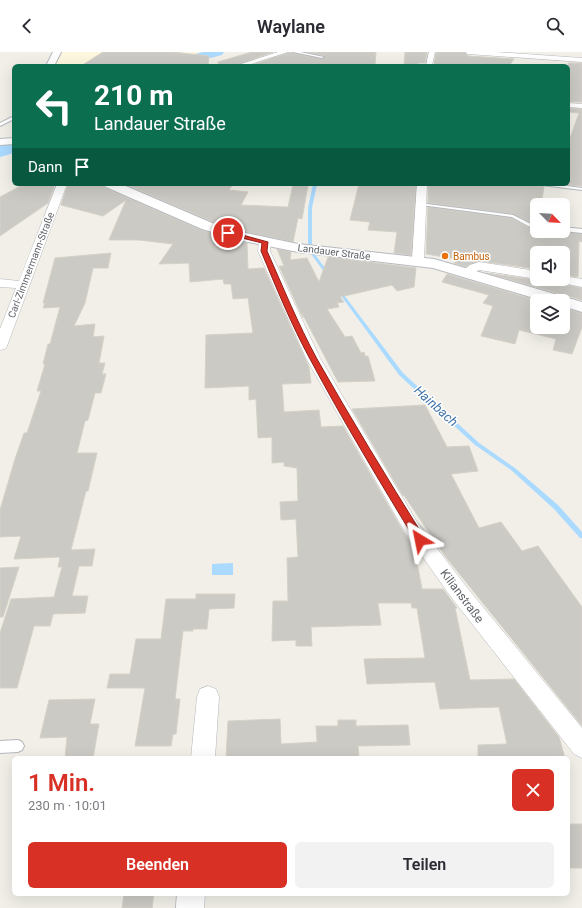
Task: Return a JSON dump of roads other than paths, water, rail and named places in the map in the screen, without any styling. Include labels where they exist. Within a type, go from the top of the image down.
[{"type":"main road","points":[[51,64],[58,52]]},
{"type":"main road","points":[[0,142],[12,141]]},
{"type":"main road","name":"Landauer Straße","points":[[115,186],[207,226],[265,242],[327,252],[418,261],[539,294]]},
{"type":"main road","name":"Landauer Straße","points":[[570,303],[582,307]]},
{"type":"street","points":[[245,64],[285,52]]},
{"type":"street","points":[[429,64],[432,52]]},
{"type":"street","points":[[468,52],[553,55],[582,60]]},
{"type":"street","points":[[255,61],[266,64]]},
{"type":"street","points":[[570,104],[582,106]]},
{"type":"street","name":"Carl-Zimmermann-Straße","points":[[0,346],[61,186]]},
{"type":"street","points":[[418,261],[422,186]]},
{"type":"street","name":"Kilianstraße","points":[[265,242],[264,251],[313,358],[411,527],[462,597],[582,746]]},
{"type":"street","points":[[466,273],[474,267],[484,266],[530,274]]},
{"type":"street","points":[[570,280],[582,282]]},
{"type":"street","points":[[0,283],[24,285]]},
{"type":"street","points":[[203,756],[208,697]]},
{"type":"street","points":[[190,908],[191,896]]},
{"type":"lane","points":[[295,52],[322,57]]},
{"type":"lane","points":[[0,125],[12,118]]},
{"type":"lane","points":[[555,186],[582,190]]},
{"type":"lane","points":[[421,204],[512,216],[530,225]]},
{"type":"lane","points":[[570,230],[582,231]]},
{"type":"lane","points":[[0,747],[18,746]]},
{"type":"water","points":[[233,563],[233,575],[212,575],[212,564]]},
{"type":"waterway","points":[[170,64],[218,52]]},
{"type":"waterway","points":[[0,152],[12,148]]},
{"type":"waterway","name":"Hainbach","points":[[310,244],[310,208],[315,186]]},
{"type":"waterway","name":"Hainbach","points":[[313,254],[328,275]]},
{"type":"waterway","name":"Hainbach","points":[[340,292],[401,374],[477,444],[513,469],[556,507],[582,536]]},
{"type":"place","name":"Bambus","points":[[445,256]]}]
